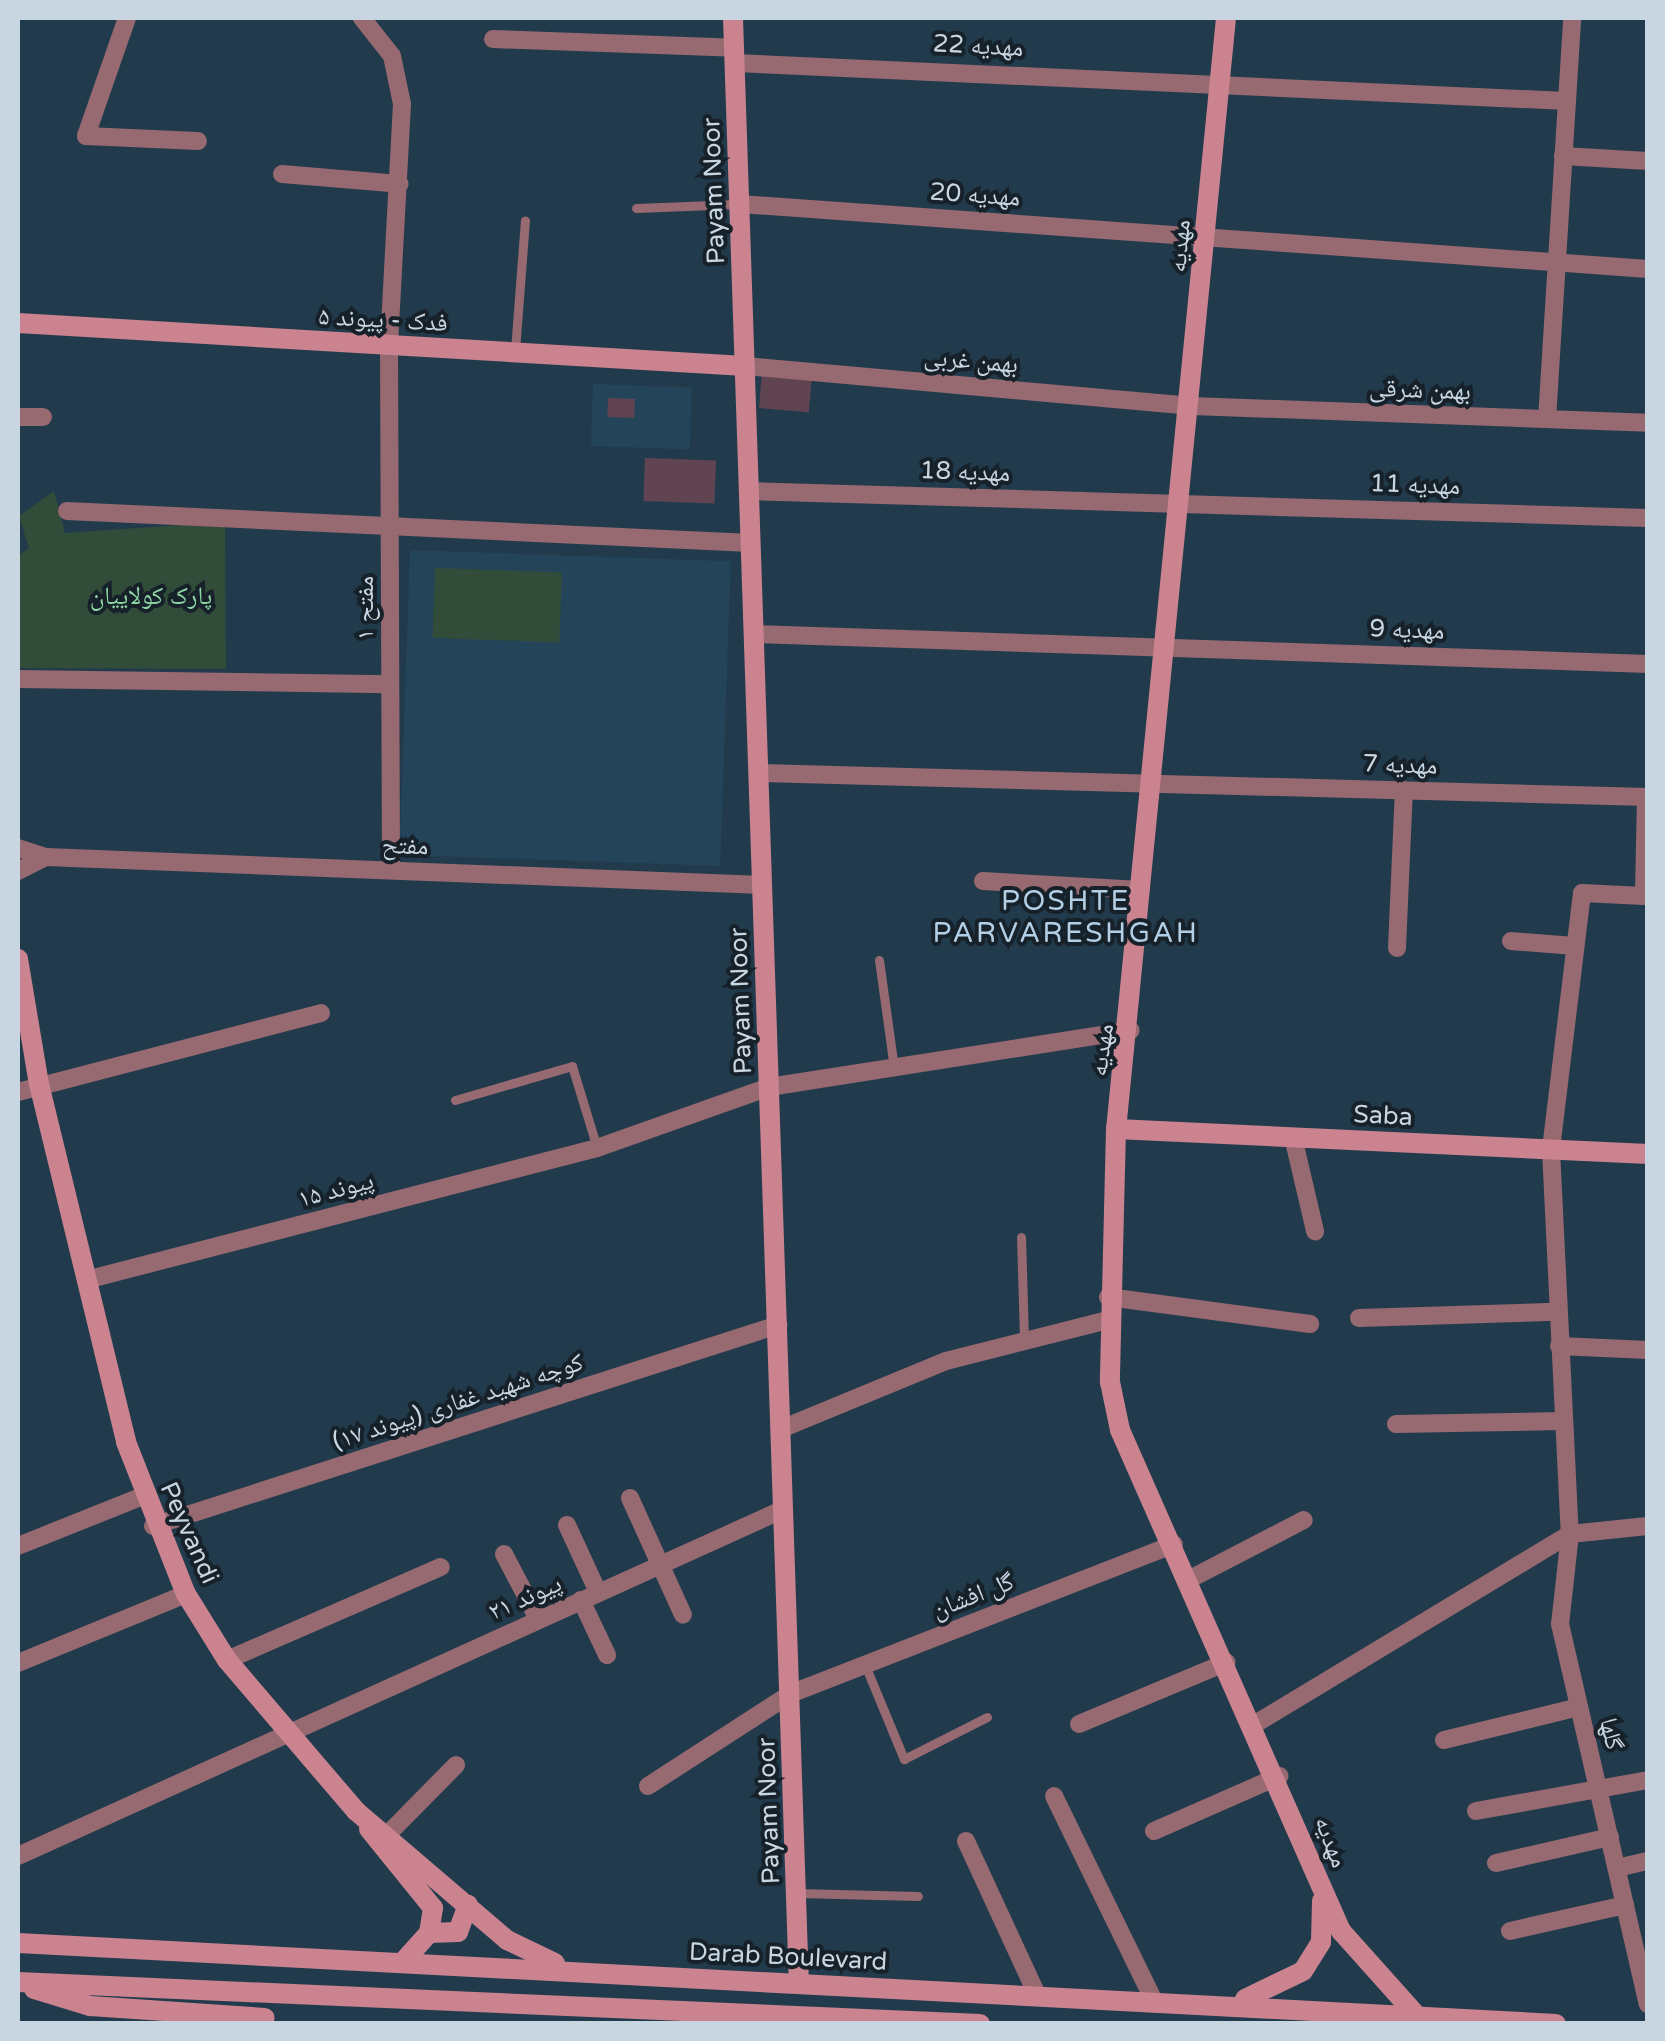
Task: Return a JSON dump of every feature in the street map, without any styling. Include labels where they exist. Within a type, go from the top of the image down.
[{"type":"street","points":[[127,18],[86,136],[198,141]]},
{"type":"street","name":"مفتح ۱","points":[[362,18],[392,56],[400,184],[390,345],[390,870]]},
{"type":"street","name":"Payam Noor","points":[[732,18],[800,1983]]},
{"type":"street","name":"مهدیه","points":[[1226,18],[1192,406],[1151,781],[1131,1030],[1116,1128],[1108,1320],[1120,1430],[1278,1776],[1318,1880],[1366,1969],[1417,2016]]},
{"type":"street","points":[[1547,420],[1572,18]]},
{"type":"street","name":"مهدیه 22","points":[[493,38],[1219,84],[1566,101]]},
{"type":"street","points":[[1563,156],[1648,161]]},
{"type":"street","points":[[282,174],[400,184]]},
{"type":"street","name":"مهدیه 20","points":[[740,204],[1648,269]]},
{"type":"street","name":"فدک - پیوند ۵","points":[[18,323],[745,366]]},
{"type":"street","name":"بهمن غربی","points":[[745,366],[1192,406]]},
{"type":"street","name":"بهمن شرقی","points":[[1192,406],[1648,423]]},
{"type":"street","points":[[18,418],[43,417]]},
{"type":"street","name":"مهدیه 18","points":[[749,491],[1180,502]]},
{"type":"street","name":"مهدیه 11","points":[[1180,502],[1648,518]]},
{"type":"street","points":[[68,511],[390,530],[751,544]]},
{"type":"street","name":"مهدیه 9","points":[[754,634],[1648,664]]},
{"type":"street","points":[[18,679],[390,684]]},
{"type":"street","name":"مهدیه 7","points":[[758,773],[1647,797]]},
{"type":"street","points":[[1397,948],[1404,790]]},
{"type":"street","name":"گلها","points":[[1647,797],[1644,896],[1582,893],[1551,1150],[1556,1312],[1570,1534],[1558,1585],[1579,1706],[1616,1868],[1625,1904],[1640,1934],[1648,2004]]},
{"type":"street","points":[[18,848],[46,857]]},
{"type":"street","points":[[18,871],[46,857]]},
{"type":"street","name":"مفتح","points":[[46,857],[762,885]]},
{"type":"street","points":[[984,881],[1141,890]]},
{"type":"street","points":[[1511,940],[1575,946]]},
{"type":"street","name":"Peyvandi","points":[[18,958],[38,1084],[143,1496],[186,1594],[227,1660],[356,1811],[388,1834],[516,1946],[575,1971]]},
{"type":"street","points":[[18,1092],[321,1013]]},
{"type":"street","name":"پیوند ۱۵","points":[[86,1280],[598,1148],[769,1088],[1131,1030]]},
{"type":"street","name":"Saba","points":[[1116,1128],[1648,1154]]},
{"type":"street","points":[[1293,1137],[1314,1231]]},
{"type":"street","points":[[1108,1297],[1310,1324]]},
{"type":"street","points":[[1358,1318],[1556,1312]]},
{"type":"street","points":[[781,1429],[946,1360],[1108,1320]]},
{"type":"street","name":"کوچه شهید غفاری (پیوند ۱۷)","points":[[153,1526],[778,1325]]},
{"type":"street","points":[[1559,1346],[1648,1350]]},
{"type":"street","points":[[1396,1424],[1563,1421]]},
{"type":"street","points":[[18,1546],[143,1496]]},
{"type":"street","points":[[630,1498],[683,1615]]},
{"type":"street","name":"پیوند ۲۱","points":[[18,1856],[784,1509]]},
{"type":"street","points":[[1190,1579],[1304,1520]]},
{"type":"street","points":[[567,1525],[607,1654]]},
{"type":"street","points":[[1255,1724],[1570,1534],[1648,1526]]},
{"type":"street","name":"گل افشان","points":[[648,1786],[790,1694],[1174,1544]]},
{"type":"street","points":[[504,1554],[538,1619]]},
{"type":"street","points":[[227,1660],[441,1567]]},
{"type":"street","points":[[18,1664],[186,1594]]},
{"type":"street","points":[[1079,1724],[1227,1662]]},
{"type":"street","points":[[1444,1740],[1579,1706]]},
{"type":"street","points":[[388,1834],[456,1765]]},
{"type":"street","points":[[1154,1831],[1278,1776]]},
{"type":"street","points":[[1476,1811],[1648,1780]]},
{"type":"street","points":[[1054,1796],[1154,2001]]},
{"type":"street","points":[[356,1811],[430,1898],[429,1933],[402,1963]]},
{"type":"street","points":[[1496,1864],[1610,1837]]},
{"type":"street","points":[[966,1841],[1037,1995]]},
{"type":"street","points":[[1616,1868],[1648,1861]]},
{"type":"street","points":[[1212,2004],[1270,1994],[1303,1970],[1321,1942],[1318,1880]]},
{"type":"street","points":[[429,1933],[458,1932],[468,1904]]},
{"type":"street","points":[[1510,1931],[1625,1904]]},
{"type":"street","name":"Darab Boulevard","points":[[18,1944],[1556,2024]]},
{"type":"street","points":[[18,1983],[90,2006],[265,2018]]},
{"type":"street","points":[[18,1983],[980,2024]]},
{"type":"lane","points":[[636,208],[740,204]]},
{"type":"lane","points":[[515,352],[525,220]]},
{"type":"lane","points":[[879,960],[894,1068]]},
{"type":"lane","points":[[455,1100],[572,1066],[598,1148]]},
{"type":"lane","points":[[1020,1237],[1024,1341]]},
{"type":"lane","points":[[865,1665],[904,1759],[987,1716]]},
{"type":"lane","points":[[796,1892],[918,1896]]},
{"type":"shaded area","points":[[593,384],[692,387],[690,449],[591,446]]},
{"type":"shaded area","points":[[410,550],[731,561],[720,866],[399,855]]},
{"type":"green space","name":"پارک کولاییان","points":[[54,491],[65,533],[225,522],[226,669],[18,668],[18,556],[29,548],[19,516]]},
{"type":"green space","points":[[435,568],[562,572],[559,642],[433,638]]},
{"type":"building","points":[[762,373],[812,377],[809,412],[759,408]]},
{"type":"building","points":[[608,398],[635,399],[634,418],[607,417]]},
{"type":"building","points":[[645,458],[716,460],[714,503],[643,501]]},
{"type":"district","name":"POSHTE PARVARESHGAH","points":[[1066,917]]}]
